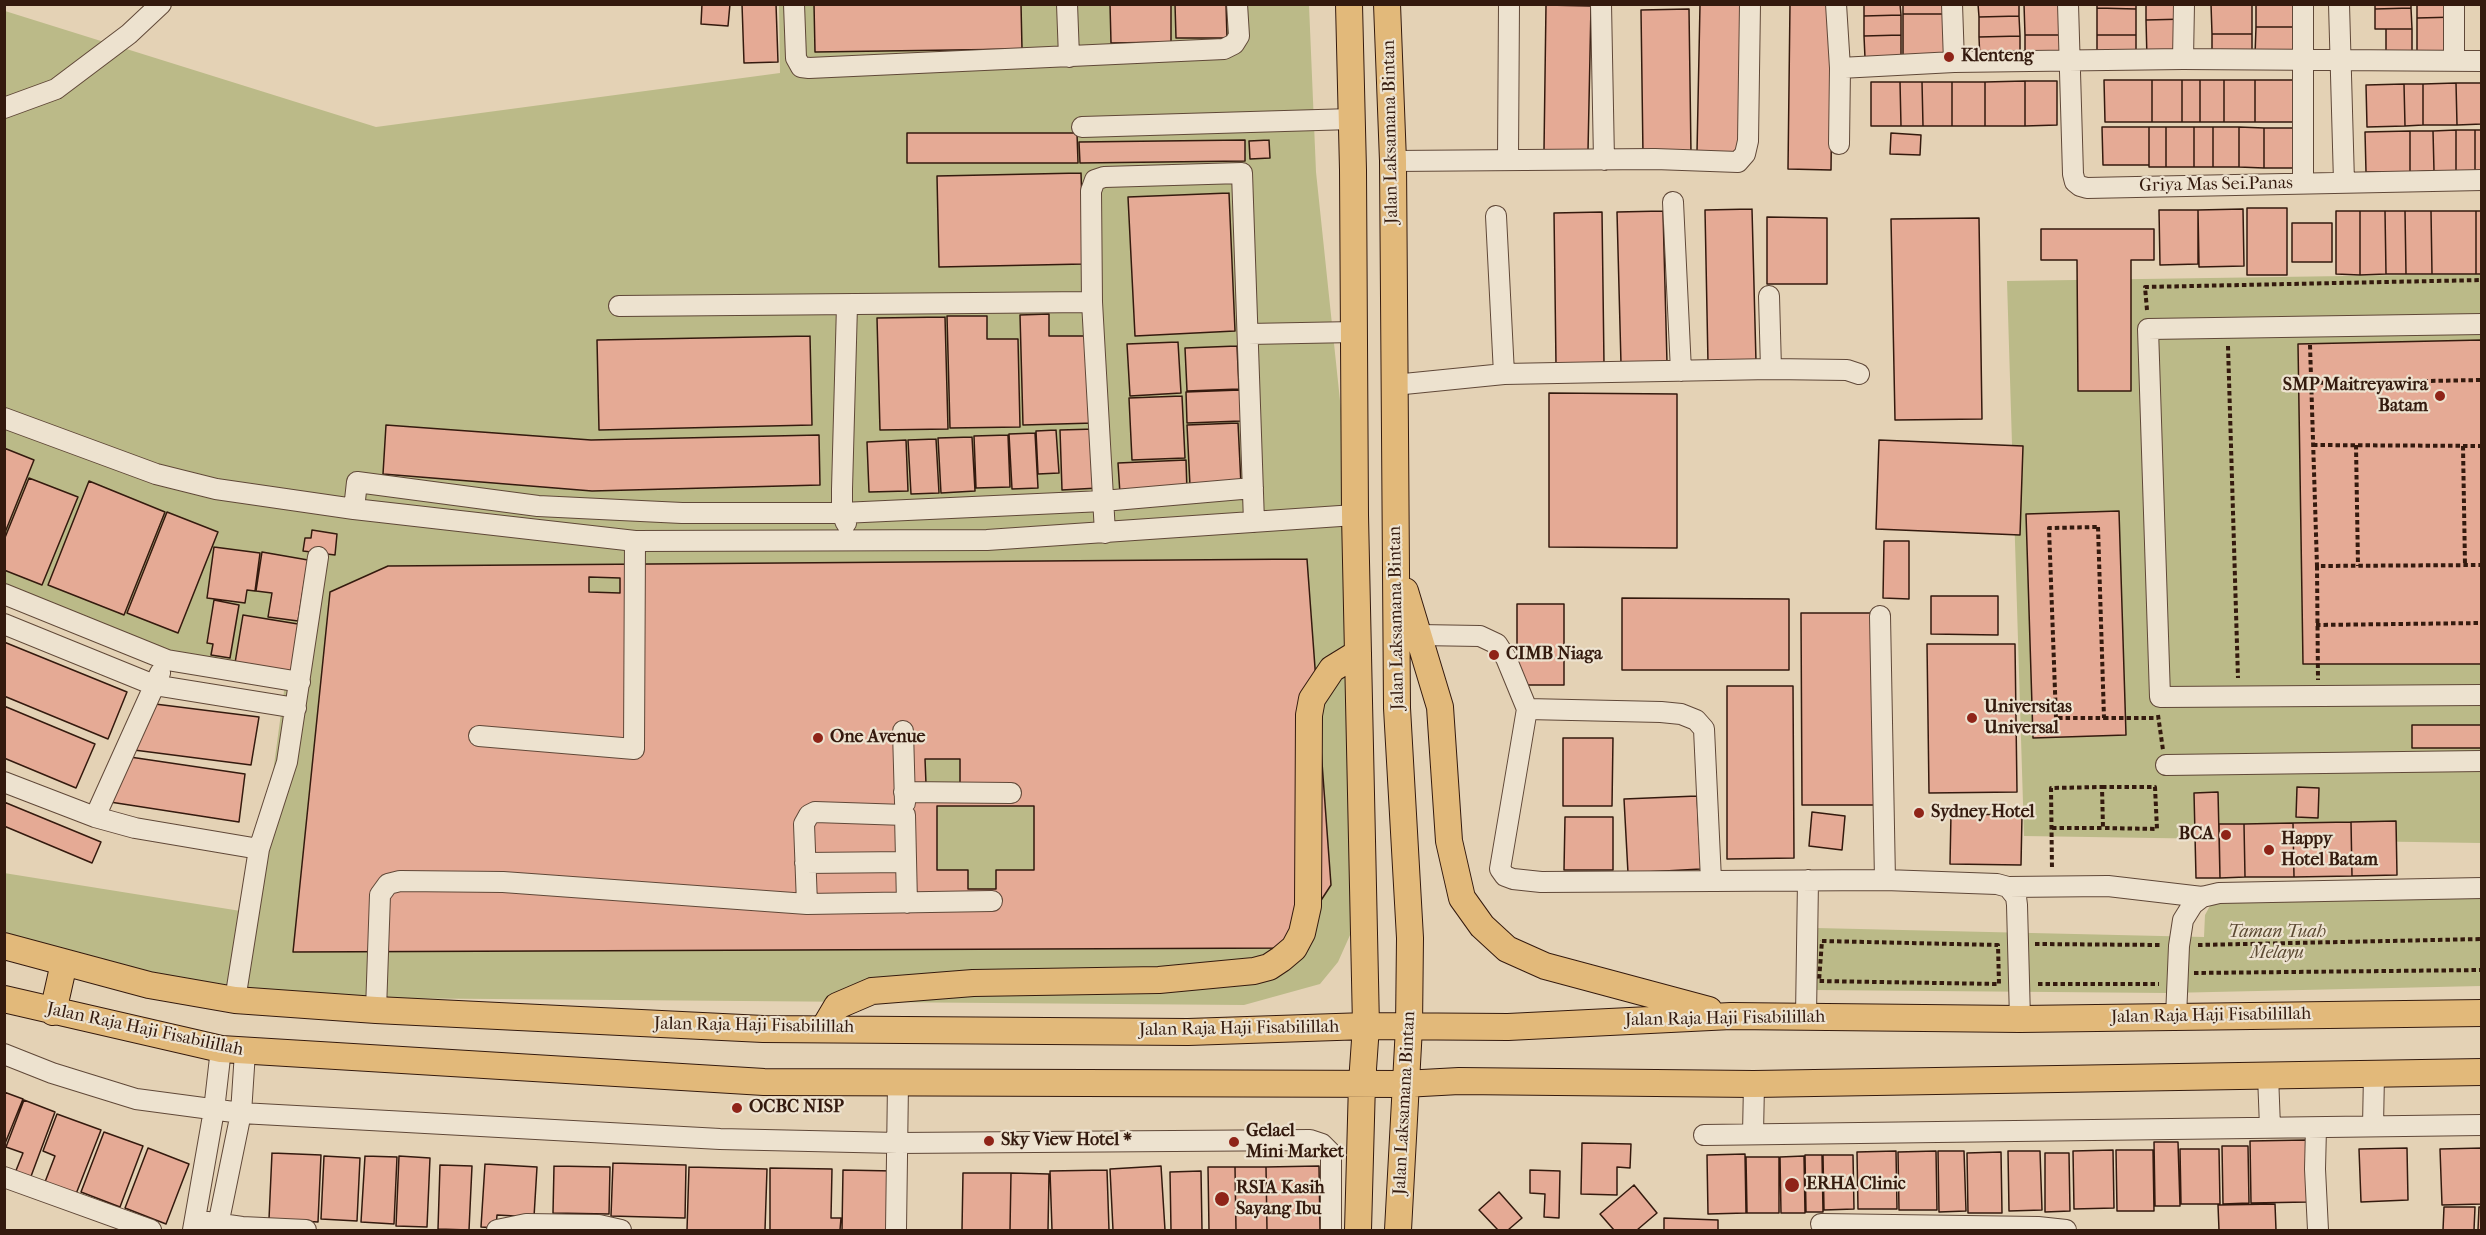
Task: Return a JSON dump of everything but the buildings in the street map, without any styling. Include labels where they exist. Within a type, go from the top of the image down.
[{"type":"main road","points":[[1349,4],[1355,332],[1355,515],[1366,1026],[1358,1230]]},
{"type":"main road","name":"Jalan Laksamana Bintan","points":[[1387,4],[1393,161],[1397,708],[1410,938],[1409,1027],[1404,1084],[1404,1152],[1398,1230]]},
{"type":"main road","points":[[1397,562],[1440,707],[1449,841],[1462,898],[1482,926],[1507,949],[1545,966],[1731,1016]]},
{"type":"main road","points":[[824,1028],[837,1006],[872,991],[973,983],[1159,980],[1254,971],[1269,967],[1281,959],[1294,948],[1302,933],[1308,906],[1309,715],[1312,699],[1332,669],[1358,653]]},
{"type":"main road","name":"Jalan Raja Haji Fisabilillah","points":[[4,946],[149,985],[235,1000],[376,1010],[751,1028],[1188,1032],[1366,1026],[1508,1027],[1731,1016],[2020,1019],[2481,1013]]},
{"type":"main road","points":[[53,1012],[64,963]]},
{"type":"main road","name":"Jalan Raja Haji Fisabilillah","points":[[4,999],[53,1012],[233,1050],[764,1082],[1404,1084],[1471,1081],[1754,1084],[2481,1072]]},
{"type":"street","points":[[4,108],[56,89],[129,34],[161,4]]},
{"type":"street","points":[[794,4],[796,58],[801,67],[816,68],[1069,57],[1231,47],[1237,42],[1239,36],[1238,4]]},
{"type":"street","points":[[1067,4],[1069,57]]},
{"type":"street","points":[[1508,158],[1509,4]]},
{"type":"street","points":[[1601,4],[1604,160]]},
{"type":"street","points":[[1393,161],[1508,158],[1738,162],[1745,154],[1748,141],[1750,4]]},
{"type":"street","points":[[1836,4],[1840,68],[1839,144]]},
{"type":"street","points":[[1952,4],[1954,62]]},
{"type":"street","points":[[2068,4],[2069,61]]},
{"type":"street","points":[[2183,59],[2184,4]]},
{"type":"street","points":[[2303,4],[2303,182]]},
{"type":"street","points":[[2339,4],[2344,182]]},
{"type":"street","points":[[2454,4],[2454,61]]},
{"type":"street","points":[[1840,68],[1954,62],[2183,59],[2481,61]]},
{"type":"street","name":"Griya Mas Sei.Panas","points":[[2069,61],[2073,174],[2075,182],[2088,188],[2481,180]]},
{"type":"street","points":[[1082,127],[1352,119]]},
{"type":"street","points":[[1105,533],[1092,302],[1091,191],[1095,180],[1104,177],[1242,173],[1254,522]]},
{"type":"street","points":[[1673,202],[1682,371]]},
{"type":"street","points":[[1496,216],[1504,374]]},
{"type":"street","points":[[1769,296],[1771,369]]},
{"type":"street","points":[[619,306],[1092,302]]},
{"type":"street","points":[[847,305],[842,513],[851,540]]},
{"type":"street","points":[[2481,324],[2148,329],[2160,697],[2481,695]]},
{"type":"street","points":[[1248,334],[1355,332]]},
{"type":"street","points":[[1394,385],[1504,374],[1771,369],[1847,370],[1859,374]]},
{"type":"street","points":[[4,418],[156,474],[216,489],[354,509],[635,541],[987,540],[1355,515]]},
{"type":"street","points":[[354,509],[357,482],[538,506],[682,513],[842,513],[1103,501],[1253,488]]},
{"type":"street","points":[[682,513],[690,541]]},
{"type":"street","points":[[479,736],[634,749],[635,541]]},
{"type":"street","points":[[235,1000],[259,849],[287,762],[318,557]]},
{"type":"street","points":[[4,594],[167,660],[300,682]]},
{"type":"street","points":[[1880,616],[1885,880]]},
{"type":"street","points":[[4,624],[154,685],[296,708]]},
{"type":"street","points":[[1419,635],[1480,636],[1497,644],[1506,658],[1527,709],[1500,869],[1505,876],[1513,879],[1541,882],[1885,880],[1997,884],[2008,887],[2108,886],[2202,897],[2218,893],[2481,888]]},
{"type":"street","points":[[95,817],[167,660]]},
{"type":"street","points":[[1527,709],[1661,712],[1681,714],[1696,720],[1704,729],[1711,880]]},
{"type":"street","points":[[903,731],[907,903]]},
{"type":"street","points":[[2166,765],[2481,761]]},
{"type":"street","points":[[4,782],[95,817],[135,828],[259,849]]},
{"type":"street","points":[[904,792],[1011,793]]},
{"type":"street","points":[[807,904],[804,824],[809,815],[815,812],[905,815]]},
{"type":"street","points":[[806,863],[906,862]]},
{"type":"street","points":[[1806,1016],[1808,880]]},
{"type":"street","points":[[376,1010],[380,894],[388,884],[400,881],[503,882],[807,904],[992,901]]},
{"type":"street","points":[[2008,887],[2016,897],[2017,905],[2020,1019]]},
{"type":"street","points":[[2176,1017],[2170,974],[2179,946],[2183,920],[2193,904],[2202,897]]},
{"type":"street","points":[[233,1050],[214,1110],[194,1226],[306,1230]]},
{"type":"street","points":[[219,1227],[241,1113],[233,1050]]},
{"type":"street","points":[[4,1054],[52,1073],[136,1099],[241,1113],[720,1139],[898,1143],[1310,1140],[1322,1144],[1331,1153],[1331,1230]]},
{"type":"street","points":[[2373,1126],[2374,1074]]},
{"type":"street","points":[[2268,1075],[2270,1127]]},
{"type":"street","points":[[896,1230],[898,1083]]},
{"type":"street","points":[[1753,1134],[1754,1084]]},
{"type":"street","points":[[1704,1135],[2481,1125]]},
{"type":"street","points":[[2316,1128],[2318,1230]]},
{"type":"street","points":[[4,1178],[151,1230]]},
{"type":"street","points":[[497,1230],[536,1224],[599,1225],[621,1230]]},
{"type":"street","points":[[1821,1224],[2038,1227],[2066,1230]]},
{"type":"path","points":[[2145,287],[2481,280]]},
{"type":"path","points":[[2309,327],[2317,566],[2318,696]]},
{"type":"path","points":[[2227,329],[2239,696]]},
{"type":"path","points":[[2311,383],[2481,380]]},
{"type":"path","points":[[2313,445],[2481,446]]},
{"type":"path","points":[[2356,445],[2358,566]]},
{"type":"path","points":[[2463,446],[2465,565]]},
{"type":"path","points":[[2104,718],[2098,527],[2049,528],[2056,718],[2104,718],[2158,718]]},
{"type":"path","points":[[2317,566],[2481,565]]},
{"type":"path","points":[[2316,625],[2481,623]]},
{"type":"path","points":[[2160,697],[2158,718],[2166,765]]},
{"type":"path","points":[[2102,787],[2103,828]]},
{"type":"path","points":[[2155,787],[2157,829],[2103,828],[2052,828],[2051,788],[2155,787]]},
{"type":"path","points":[[2179,946],[2481,939]]},
{"type":"path","points":[[1822,941],[1998,945],[1999,984],[1819,981],[1822,941]]},
{"type":"path","points":[[2035,954],[2035,944],[2127,944],[2162,945],[2161,955]]},
{"type":"path","points":[[2035,974],[2035,984],[2160,984],[2170,974],[2481,970]]},
{"type":"green space","points":[[779,5],[1309,5],[1316,172],[1352,515],[1371,888],[1338,962],[1320,984],[1244,1005],[243,997],[5,943],[4,873],[253,913],[249,951],[286,676],[170,657],[5,590],[5,11],[376,127],[780,73]]},
{"type":"green space","points":[[2481,274],[2481,843],[2024,836],[2007,281]]},
{"type":"green space","name":"Taman Tuah Melayu","points":[[2222,897],[2481,897],[2481,986],[2168,993],[1815,990],[1816,928],[2204,937],[2205,915],[2211,904]]},
{"type":"place","name":"Klenteng","points":[[1949,57]]},
{"type":"place","name":"SMP Maitreyawira Batam","points":[[2440,396]]},
{"type":"place","name":"CIMB Niaga","points":[[1494,655]]},
{"type":"place","name":"Universitas Universal","points":[[1972,718]]},
{"type":"place","name":"One Avenue","points":[[818,738]]},
{"type":"place","name":"Sydney Hotel","points":[[1919,813]]},
{"type":"place","name":"BCA","points":[[2226,835]]},
{"type":"place","name":"Happy Hotel Batam","points":[[2269,850]]},
{"type":"place","name":"OCBC NISP","points":[[737,1108]]},
{"type":"place","name":"Sky View Hotel *","points":[[989,1141]]},
{"type":"place","name":"Gelael Mini Market","points":[[1234,1142]]},
{"type":"place","name":"ERHA Clinic","points":[[1792,1185]]},
{"type":"place","name":"RSIA Kasih Sayang Ibu","points":[[1222,1199]]}]
